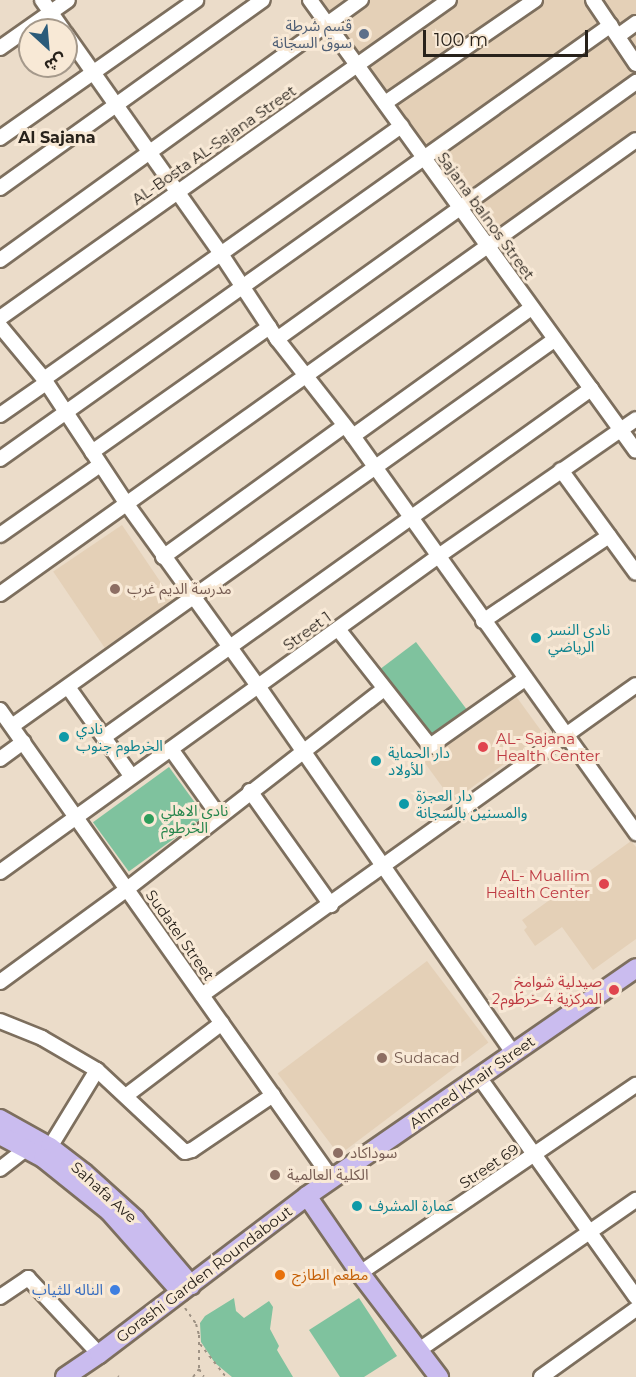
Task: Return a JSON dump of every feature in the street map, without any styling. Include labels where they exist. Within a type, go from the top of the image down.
[{"type":"main road","name":"Ahmed Khair Street","points":[[307,1196],[636,968]]},
{"type":"main road","name":"Sahafa Ave","points":[[0,1119],[50,1147],[84,1173],[129,1213],[183,1291]]},
{"type":"main road","points":[[0,1135],[73,1180],[109,1211],[183,1291]]},
{"type":"main road","name":"Gorashi Garden Roundabout","points":[[65,1377],[99,1354],[307,1196],[360,1273],[439,1377]]},
{"type":"street","points":[[42,0],[54,18]]},
{"type":"street","points":[[0,48],[68,0]]},
{"type":"street","points":[[0,138],[196,0]]},
{"type":"street","points":[[0,188],[263,0]]},
{"type":"street","name":"Sajana balnos Street","points":[[310,0],[423,157],[462,207],[531,308],[636,451]]},
{"type":"street","points":[[0,260],[328,26],[361,0]]},
{"type":"street","name":"AL-Bosta AL-Sajana Street","points":[[0,318],[449,0]]},
{"type":"street","points":[[385,103],[535,0]]},
{"type":"street","points":[[593,0],[636,64]]},
{"type":"street","points":[[0,459],[423,157],[614,30],[636,23]]},
{"type":"street","points":[[78,51],[221,254],[273,333],[349,431],[483,621],[635,828]]},
{"type":"street","points":[[92,452],[462,207],[636,82]]},
{"type":"street","points":[[0,415],[401,126]]},
{"type":"street","points":[[0,594],[636,140]]},
{"type":"street","points":[[164,557],[531,308]]},
{"type":"street","points":[[0,326],[45,381],[64,413],[126,503],[258,686],[513,1053]]},
{"type":"street","points":[[12,726],[554,340]]},
{"type":"street","points":[[104,737],[591,389]]},
{"type":"street","name":"Street 1","points":[[0,872],[77,819],[437,557],[636,419]]},
{"type":"street","points":[[0,535],[100,465]]},
{"type":"street","points":[[561,470],[636,573]]},
{"type":"street","points":[[483,621],[609,536]]},
{"type":"street","points":[[338,629],[430,746],[525,679]]},
{"type":"street","points":[[202,995],[331,906],[636,685]]},
{"type":"street","points":[[68,687],[132,777]]},
{"type":"street","points":[[0,982],[127,889],[384,689]]},
{"type":"street","name":"Sudatel Street","points":[[0,710],[332,1179]]},
{"type":"street","points":[[0,759],[23,742]]},
{"type":"street","points":[[171,749],[219,816]]},
{"type":"street","points":[[250,791],[331,906]]},
{"type":"street","points":[[0,1021],[42,1038],[97,1070],[127,1095],[185,1152],[192,1150],[273,1095]]},
{"type":"street","points":[[127,1095],[222,1023]]},
{"type":"street","points":[[50,1147],[97,1070]]},
{"type":"street","points":[[479,1077],[636,1297]]},
{"type":"street","name":"Street 69","points":[[360,1273],[636,1086]]},
{"type":"street","points":[[0,1169],[26,1149]]},
{"type":"street","points":[[419,1350],[636,1202]]},
{"type":"street","points":[[0,1297],[28,1278],[99,1354]]},
{"type":"street","points":[[541,1377],[636,1309]]},
{"type":"path","points":[[183,1291],[196,1324],[200,1343],[199,1370],[204,1377]]},
{"type":"path","points":[[200,1343],[226,1377]]},
{"type":"path","points":[[193,1377],[199,1370]]},
{"type":"shaded area","points":[[303,0],[636,0],[636,135],[481,245]]},
{"type":"shaded area","name":"مدرسة الديم غرب","points":[[122,525],[173,601],[105,648],[53,571]]},
{"type":"shaded area","name":"AL- Sajana Health Center","points":[[513,692],[544,735],[453,801],[422,758]]},
{"type":"shaded area","name":"AL- Muallim Health Center","points":[[631,841],[636,847],[636,939],[593,970],[562,927],[535,946],[524,930],[527,927],[522,920]]},
{"type":"shaded area","name":"Sudacad","points":[[427,961],[488,1042],[339,1155],[278,1074]]},
{"type":"green space","points":[[416,642],[470,714],[433,742],[379,670]]},
{"type":"green space","name":"نادي الاهلي الخرطوم","points":[[169,767],[205,816],[129,872],[93,822]]},
{"type":"green space","points":[[234,1298],[236,1311],[244,1318],[269,1301],[273,1307],[270,1329],[279,1346],[277,1350],[293,1377],[232,1377],[215,1363],[201,1342],[200,1323],[205,1316]]},
{"type":"green space","points":[[359,1298],[397,1356],[364,1377],[340,1377],[309,1330]]},
{"type":"place","name":"قسم شرطة سوق السجانة","points":[[364,34]]},
{"type":"place","name":"مدرسة الديم غرب","points":[[115,589]]},
{"type":"place","name":"نادي النسر الرياضي","points":[[536,638]]},
{"type":"place","name":"نادي الخرطوم جنوب","points":[[64,737]]},
{"type":"place","name":"AL- Sajana Health Center","points":[[483,747]]},
{"type":"place","name":"دار الحماية للأولاد","points":[[376,761]]},
{"type":"place","name":"دار العجزة والمسنين بالسجانة","points":[[404,804]]},
{"type":"place","name":"نادي الاهلي الخرطوم","points":[[149,819]]},
{"type":"place","name":"AL- Muallim Health Center","points":[[604,884]]},
{"type":"place","name":"صيدلية شوامخ المركزية 4 خرطوم2","points":[[614,990]]},
{"type":"place","name":"Sudacad","points":[[382,1058]]},
{"type":"place","name":"سوداكاد","points":[[338,1153]]},
{"type":"place","name":"الكلية العالمية","points":[[275,1175]]},
{"type":"place","name":"عمارة المشرف","points":[[357,1206]]},
{"type":"place","name":"مطعم الطازج","points":[[280,1275]]},
{"type":"place","name":"الناله للثياب","points":[[115,1290]]},
{"type":"district","name":"Al Sajana","points":[[57,138]]}]
